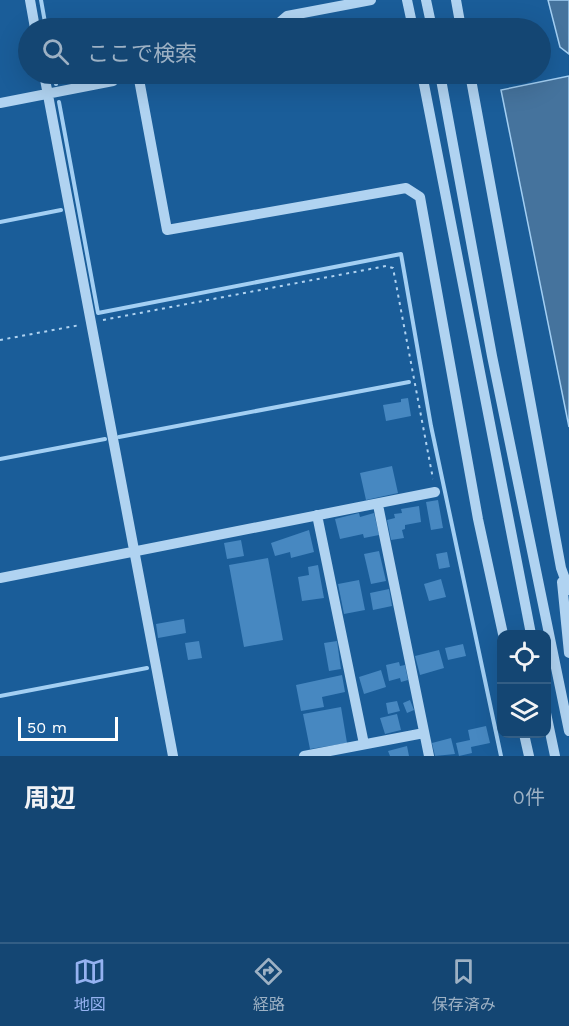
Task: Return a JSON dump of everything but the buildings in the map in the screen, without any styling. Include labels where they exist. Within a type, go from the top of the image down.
[{"type":"street","points":[[30,0],[33,18]]},
{"type":"street","points":[[285,18],[371,0]]},
{"type":"street","points":[[407,0],[410,18]]},
{"type":"street","points":[[426,0],[430,18]]},
{"type":"street","points":[[456,0],[459,18]]},
{"type":"street","points":[[46,84],[174,756]]},
{"type":"street","points":[[0,103],[97,84]]},
{"type":"street","points":[[140,84],[167,230],[406,188],[420,197],[478,519],[502,630]]},
{"type":"street","points":[[424,84],[530,630]]},
{"type":"street","points":[[442,84],[492,356],[569,731]]},
{"type":"street","points":[[472,84],[561,568],[569,653]]},
{"type":"street","points":[[0,578],[435,492]]},
{"type":"street","points":[[378,505],[429,756]]},
{"type":"street","points":[[317,515],[364,744]]},
{"type":"street","points":[[561,568],[569,590]]},
{"type":"street","points":[[304,756],[424,733]]},
{"type":"street","points":[[551,737],[555,756]]},
{"type":"street","points":[[525,738],[528,756]]},
{"type":"path","points":[[0,340],[386,266],[393,268],[435,492]]},
{"type":"water","points":[[548,0],[569,0],[569,54],[560,47]]},
{"type":"water","points":[[569,76],[569,427],[501,90],[530,84],[551,84],[551,80]]},
{"type":"waterway","points":[[41,0],[44,18]]},
{"type":"waterway","points":[[59,102],[98,313],[401,254],[431,426],[501,756]]},
{"type":"waterway","points":[[0,222],[61,210]]},
{"type":"waterway","points":[[119,437],[409,382]]},
{"type":"waterway","points":[[0,459],[105,439]]},
{"type":"waterway","points":[[0,696],[147,668]]}]
